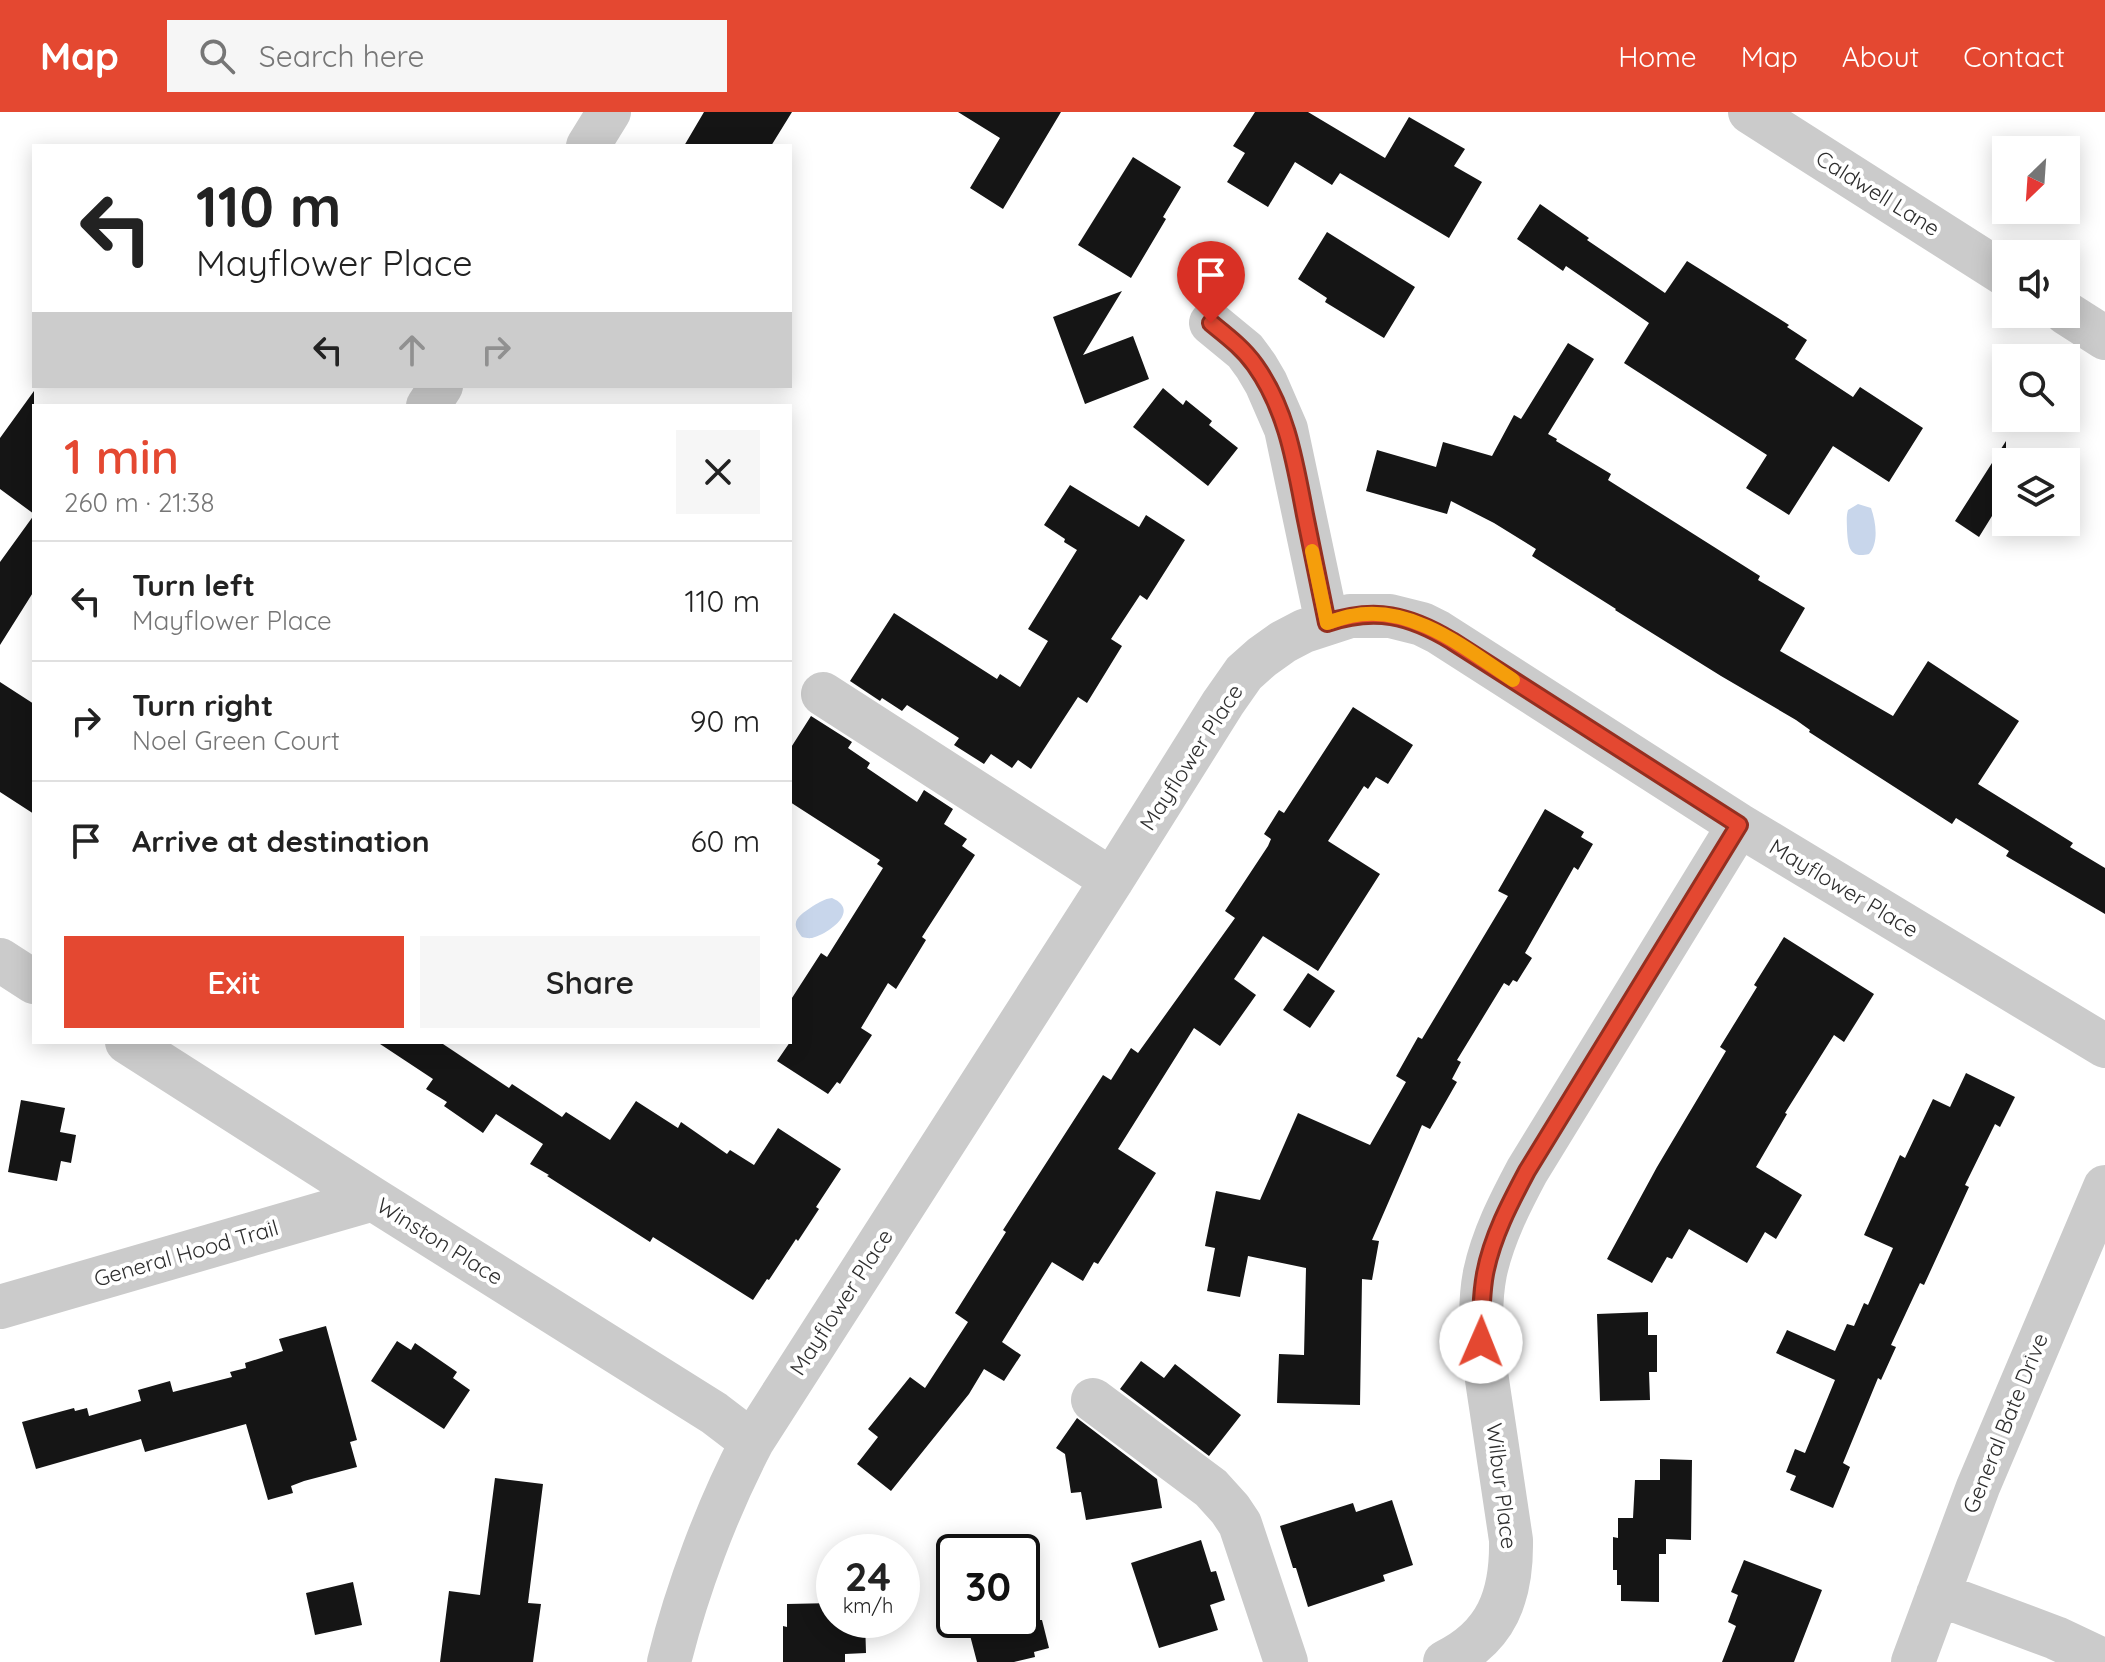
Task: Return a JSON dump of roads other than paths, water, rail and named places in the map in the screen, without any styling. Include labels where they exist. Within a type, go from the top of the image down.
[{"type":"street","points":[[589,144],[609,112]]},
{"type":"street","name":"Caldwell Lane","points":[[1750,112],[1992,266]]},
{"type":"street","points":[[2080,322],[2105,338]]},
{"type":"street","points":[[1211,323],[1245,351],[1278,408],[1295,463],[1327,623]]},
{"type":"street","name":"Mayflower Place","points":[[669,1662],[692,1584],[731,1485],[752,1442],[1223,703],[1244,673],[1262,657],[1304,631],[1350,616],[1378,615],[1406,619],[1430,628],[1739,825],[2105,1046]]},
{"type":"street","points":[[823,694],[1112,880]]},
{"type":"street","name":"Wilbur Place","points":[[1445,1662],[1472,1645],[1488,1630],[1500,1611],[1507,1591],[1511,1559],[1509,1527],[1481,1342],[1485,1273],[1495,1237],[1527,1171],[1739,825]]},
{"type":"street","points":[[0,960],[32,981]]},
{"type":"street","name":"Winston Place","points":[[130,1044],[714,1413],[752,1442]]},
{"type":"street","name":"General Bate Drive","points":[[1913,1662],[1978,1487],[2105,1187]]},
{"type":"street","name":"General Hood Trail","points":[[0,1307],[373,1199]]},
{"type":"street","points":[[1093,1400],[1211,1488],[1230,1509],[1240,1524],[1286,1662]]},
{"type":"street","points":[[1938,1594],[2056,1638],[2105,1661]]},
{"type":"water","points":[[1858,504],[1871,508],[1875,526],[1875,538],[1869,554],[1857,555],[1849,546],[1848,510]]},
{"type":"water","points":[[832,898],[843,908],[840,920],[821,934],[812,938],[802,937],[796,927],[797,919],[813,906]]}]
